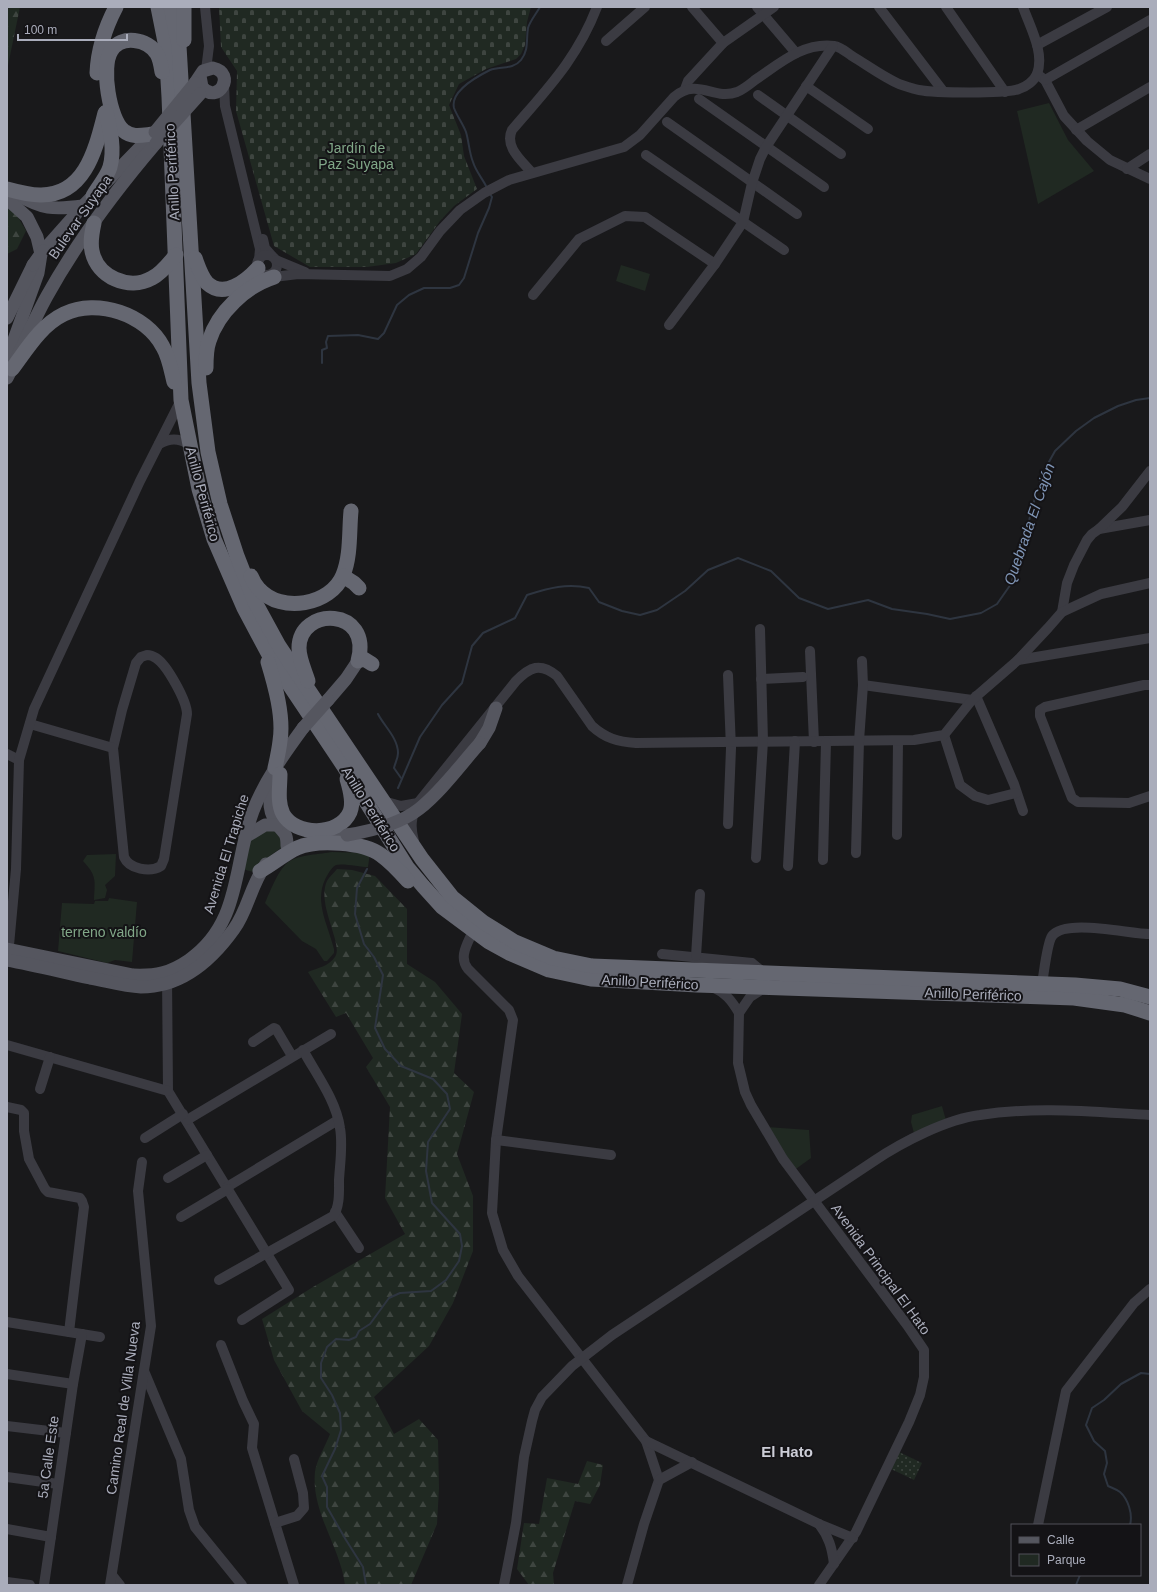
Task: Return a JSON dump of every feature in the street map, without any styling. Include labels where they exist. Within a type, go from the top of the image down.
[{"type":"highway","points":[[88,201],[110,168],[112,151],[110,130],[97,74],[98,56],[103,37],[116,7]]},
{"type":"highway","name":"Anillo Periférico","points":[[158,7],[166,47],[169,97],[181,397],[199,489],[214,539],[244,608],[263,644],[343,765],[407,867],[442,907],[489,942],[509,953],[549,970],[591,979],[697,985],[765,980],[1042,984],[1120,989],[1150,997]]},
{"type":"highway","name":"Anillo Periférico","points":[[172,7],[179,46],[202,82],[190,244],[199,382],[208,452],[219,497],[237,556],[255,602],[279,646],[321,699],[383,801],[416,849],[452,897],[482,922],[515,942],[553,958],[592,966],[765,980],[1074,998],[1125,1006],[1150,1013]]},
{"type":"highway","points":[[184,7],[184,48],[202,82]]},
{"type":"highway","points":[[154,136],[132,136],[118,125],[112,112],[106,72],[107,60],[111,50],[120,43],[132,39],[151,46],[158,55],[169,97]]},
{"type":"highway","points":[[7,189],[39,195],[49,195],[68,187],[80,177],[89,165],[106,110]]},
{"type":"highway","points":[[94,223],[91,242],[92,252],[96,263],[109,277],[119,281],[131,283],[152,279],[161,273],[176,254]]},
{"type":"highway","points":[[190,244],[200,272],[207,282],[213,286],[226,289],[242,284],[268,271]]},
{"type":"highway","points":[[202,411],[209,342],[217,323],[228,308],[268,271]]},
{"type":"highway","points":[[9,369],[35,337],[64,314],[84,307],[117,311],[135,319],[151,332],[163,346],[174,382],[181,397]]},
{"type":"highway","points":[[237,556],[260,590],[274,599],[284,603],[295,604],[321,598],[333,590],[343,576],[346,565],[351,511]]},
{"type":"highway","points":[[343,576],[354,583],[358,588]]},
{"type":"highway","points":[[321,699],[299,650],[302,635],[314,622],[334,618],[344,621],[352,626],[359,635],[365,662]]},
{"type":"highway","points":[[263,644],[273,677],[280,722],[281,740],[277,771],[279,802],[282,813],[288,821],[296,827],[302,829],[316,830],[331,828],[344,820],[350,811],[352,798],[343,765]]},
{"type":"highway","points":[[259,874],[299,847],[330,843],[367,848],[381,854],[433,907],[445,917],[468,927]]},
{"type":"main road","points":[[202,82],[220,70],[224,77],[224,85]]},
{"type":"main road","name":"Bulevar Suyapa","points":[[7,318],[33,265],[42,251],[88,201],[154,136],[202,82],[219,91],[224,85]]},
{"type":"main road","name":"Bulevar Suyapa","points":[[9,369],[48,295],[94,223],[154,136]]},
{"type":"main road","points":[[7,189],[34,204],[49,208],[62,208],[88,201]]},
{"type":"main road","points":[[7,199],[27,217],[37,237],[40,254],[38,273],[9,369]]},
{"type":"main road","name":"Avenida El Trapiche","points":[[167,977],[200,952],[216,935],[227,915],[239,870],[245,837],[260,795],[277,771],[321,699],[365,662]]},
{"type":"main road","name":"Avenida El Trapiche","points":[[8,954],[133,975],[167,977],[187,975],[206,962],[236,927],[259,874],[269,860],[287,846],[302,840],[319,836],[347,835],[384,826],[419,809],[480,743],[489,728],[496,708]]},
{"type":"main road","points":[[277,771],[271,792],[270,807],[278,825],[284,831],[287,838],[287,846]]},
{"type":"main road","points":[[245,837],[265,825],[278,825]]},
{"type":"main road","points":[[239,870],[247,875],[259,874]]},
{"type":"street","points":[[205,7],[209,46],[202,82],[225,106]]},
{"type":"street","points":[[532,173],[510,147],[509,136],[512,130],[562,71],[578,47],[596,7]]},
{"type":"street","points":[[606,41],[645,7]]},
{"type":"street","points":[[692,7],[723,43]]},
{"type":"street","points":[[685,89],[688,81],[723,43],[760,11],[774,7]]},
{"type":"street","points":[[879,7],[943,92]]},
{"type":"street","points":[[946,7],[1005,92]]},
{"type":"street","points":[[1023,7],[1037,45],[1041,77],[1064,116],[1076,130],[1110,160],[1150,180]]},
{"type":"street","points":[[1037,45],[1107,7]]},
{"type":"street","points":[[760,11],[796,53]]},
{"type":"street","points":[[268,271],[310,274],[390,276],[407,269],[421,257],[440,231],[460,210],[484,193],[509,180],[624,147],[640,135],[674,97],[685,89],[696,88],[723,94],[736,92],[796,53],[808,48],[819,46],[839,47],[898,84],[920,90],[943,92],[1005,92],[1019,90],[1150,20]]},
{"type":"street","points":[[819,46],[823,52],[823,61]]},
{"type":"street","points":[[669,325],[715,264],[743,222],[752,183],[766,146],[833,46]]},
{"type":"street","points":[[224,85],[225,106],[236,153],[260,249],[268,271],[273,274],[277,267],[274,258],[265,248],[241,157],[236,153]]},
{"type":"street","points":[[806,86],[868,129]]},
{"type":"street","points":[[1076,130],[1150,87]]},
{"type":"street","points":[[758,95],[841,154]]},
{"type":"street","points":[[699,100],[824,187]]},
{"type":"street","points":[[667,122],[797,214]]},
{"type":"street","points":[[1127,169],[1150,154]]},
{"type":"street","points":[[646,155],[784,250]]},
{"type":"street","points":[[534,295],[579,239],[625,216],[645,217],[715,264]]},
{"type":"street","points":[[268,271],[264,256],[274,258],[310,274]]},
{"type":"street","points":[[268,271],[286,271],[285,264]]},
{"type":"street","points":[[8,954],[16,869],[19,760],[30,724],[40,693],[181,397]]},
{"type":"street","points":[[158,444],[171,439],[183,440],[189,444]]},
{"type":"street","points":[[1062,612],[1067,583],[1074,565],[1087,540],[1122,507],[1149,473]]},
{"type":"street","points":[[1099,529],[1150,520]]},
{"type":"street","points":[[416,849],[411,829],[411,820],[418,803],[524,674],[537,667],[550,670],[557,676],[592,726],[599,732],[616,741],[636,743],[914,740],[944,735],[974,698],[1018,660],[1062,612],[1101,594],[1150,583]]},
{"type":"street","points":[[756,858],[763,741],[760,629]]},
{"type":"street","points":[[1018,660],[1150,638]]},
{"type":"street","points":[[810,651],[814,742]]},
{"type":"street","points":[[144,656],[154,657],[163,664],[181,693],[188,714],[166,852],[163,862],[158,868],[152,870],[136,867],[126,862],[124,856],[113,748],[122,710],[136,663],[144,656]]},
{"type":"street","points":[[856,852],[859,741],[863,685],[862,661]]},
{"type":"street","points":[[728,675],[730,742],[728,824]]},
{"type":"street","points":[[761,679],[803,677]]},
{"type":"street","points":[[863,685],[974,698]]},
{"type":"street","points":[[1150,685],[1136,686],[1045,707],[1040,710],[1040,716],[1072,798],[1078,802],[1129,803],[1150,796]]},
{"type":"street","points":[[974,698],[1023,811]]},
{"type":"street","points":[[30,724],[113,748]]},
{"type":"street","points":[[944,735],[960,785],[975,796],[988,800],[1016,793]]},
{"type":"street","points":[[897,835],[898,741]]},
{"type":"street","points":[[788,866],[795,742]]},
{"type":"street","points":[[823,860],[826,742]]},
{"type":"street","points":[[7,754],[19,760]]},
{"type":"street","points":[[383,801],[401,806],[418,803]]},
{"type":"street","points":[[696,956],[700,894]]},
{"type":"street","points":[[468,927],[464,962],[468,969],[509,1010],[513,1020],[496,1140],[492,1213],[503,1250],[518,1276],[646,1441],[659,1480],[644,1524],[627,1585]]},
{"type":"street","points":[[1042,984],[1051,937],[1057,931],[1076,927],[1111,928],[1131,933],[1150,934]]},
{"type":"street","points":[[662,954],[696,956],[752,963],[765,980],[750,997],[739,1013],[734,1003],[718,989],[697,985]]},
{"type":"street","points":[[167,977],[168,1090],[290,1290],[242,1320]]},
{"type":"street","name":"Avenida Principal El Hato","points":[[739,1013],[738,1063],[745,1092],[751,1105],[783,1159],[924,1350],[924,1377],[920,1395],[909,1422],[853,1538],[819,1585]]},
{"type":"street","points":[[253,1042],[274,1028],[292,1056]]},
{"type":"street","points":[[144,1138],[185,1117],[331,1034]]},
{"type":"street","points":[[7,1045],[168,1090]]},
{"type":"street","points":[[219,1280],[332,1216],[335,1212],[339,1192],[341,1143],[338,1120],[330,1097],[303,1050]]},
{"type":"street","points":[[40,1089],[50,1057]]},
{"type":"street","points":[[7,1107],[21,1110],[24,1113],[24,1131],[29,1159],[48,1192],[80,1198],[84,1207],[70,1332]]},
{"type":"street","points":[[504,1585],[516,1523],[523,1463],[532,1421],[542,1397],[581,1358],[612,1335],[874,1160],[914,1137],[947,1124],[975,1116],[1008,1112],[1032,1111],[1150,1115]]},
{"type":"street","points":[[181,1217],[338,1120]]},
{"type":"street","points":[[496,1140],[611,1154]]},
{"type":"street","points":[[168,1178],[207,1155]]},
{"type":"street","name":"Camino Real de Villa Nueva","points":[[111,1580],[151,1322],[138,1191],[142,1162]]},
{"type":"street","points":[[335,1212],[359,1248]]},
{"type":"street","points":[[1038,1524],[1066,1391],[1134,1303],[1150,1289]]},
{"type":"street","points":[[7,1322],[100,1337]]},
{"type":"street","name":"5a Calle Este","points":[[44,1585],[73,1384],[82,1334]]},
{"type":"street","points":[[222,1345],[243,1401],[254,1424],[252,1448],[294,1585]]},
{"type":"street","points":[[144,1371],[182,1464],[189,1510],[195,1527],[242,1585]]},
{"type":"street","points":[[7,1374],[73,1384]]},
{"type":"street","points":[[7,1426],[66,1433]]},
{"type":"street","points":[[646,1441],[819,1524],[853,1538]]},
{"type":"street","points":[[275,1523],[297,1516],[304,1508],[303,1493],[294,1459]]},
{"type":"street","points":[[659,1480],[692,1462]]},
{"type":"street","points":[[7,1477],[58,1484]]},
{"type":"street","points":[[819,1524],[826,1532],[830,1542],[834,1564]]},
{"type":"street","points":[[7,1529],[51,1537]]},
{"type":"street","points":[[111,1580],[120,1585]]},
{"type":"street","points":[[7,1582],[30,1585]]},
{"type":"green space","points":[[7,7],[20,7],[7,70]]},
{"type":"green space","name":"Jardín de Paz Suyapa","points":[[219,7],[531,7],[527,22],[525,45],[521,54],[516,59],[486,69],[459,84],[449,105],[461,135],[464,156],[477,189],[454,206],[440,221],[416,254],[396,263],[367,267],[310,267],[274,246],[236,111],[237,71],[221,47]]},
{"type":"green space","points":[[1049,103],[1068,140],[1094,171],[1038,204],[1017,111]]},
{"type":"green space","points":[[7,206],[18,217],[26,231],[17,249],[7,254]]},
{"type":"green space","points":[[621,265],[650,274],[645,291],[616,281]]},
{"type":"green space","points":[[274,826],[284,846],[271,855],[257,873],[242,869],[248,838]]},
{"type":"green space","points":[[332,852],[370,853],[368,867],[343,864],[336,865],[330,870],[323,883],[321,902],[325,921],[334,949],[334,953],[327,961],[324,961],[316,949],[302,941],[265,903],[272,886],[286,864],[294,859],[304,856]]},
{"type":"green space","points":[[116,854],[115,876],[105,885],[107,890],[105,898],[94,900],[95,888],[93,875],[83,861],[87,855]]},
{"type":"green space","points":[[337,869],[352,870],[375,876],[407,909],[407,964],[435,982],[462,1014],[454,1073],[474,1092],[457,1154],[473,1196],[473,1251],[453,1303],[429,1346],[374,1397],[394,1434],[419,1419],[438,1440],[439,1488],[437,1524],[411,1585],[345,1585],[338,1557],[321,1515],[315,1487],[316,1468],[330,1434],[302,1411],[274,1360],[262,1319],[313,1287],[405,1234],[385,1198],[390,1107],[366,1067],[373,1058],[346,1013],[336,1017],[308,972],[330,963],[335,957],[337,951],[327,912],[325,890],[327,881]]},
{"type":"green space","name":"terreno valdío","points":[[109,898],[137,902],[132,962],[115,960],[107,963],[58,951],[62,903],[94,904],[95,901],[108,901]]},
{"type":"green space","points":[[942,1106],[947,1124],[915,1137],[911,1122],[912,1115]]},
{"type":"green space","points":[[767,1127],[809,1130],[811,1158],[793,1171]]},
{"type":"green space","points":[[899,1452],[922,1463],[914,1480],[891,1469]]},
{"type":"green space","points":[[587,1461],[603,1465],[600,1485],[590,1504],[575,1501],[553,1573],[554,1585],[529,1585],[517,1569],[524,1523],[539,1524],[547,1478],[578,1484]]},
{"type":"waterway","points":[[487,188],[474,166],[466,132],[454,108],[454,102],[460,90],[479,76],[490,70],[510,67],[521,60],[526,49],[529,25],[540,7]]},
{"type":"waterway","points":[[322,363],[322,350],[327,348],[326,342],[328,336],[358,335],[378,339],[384,333],[397,305],[409,295],[424,288],[450,288],[459,285],[464,278],[478,233],[489,208],[492,197],[490,194]]},
{"type":"waterway","name":"Quebrada El Cajón","points":[[398,788],[420,737],[442,705],[462,683],[472,646],[483,633],[515,618],[527,595],[535,592],[566,586],[589,588],[599,602],[622,611],[640,615],[657,610],[685,591],[708,570],[738,558],[771,571],[799,598],[828,609],[868,600],[892,609],[950,619],[981,613],[997,604],[1011,584],[1036,494],[1045,469],[1055,451],[1076,431],[1094,418],[1118,406],[1136,400],[1150,398]]},
{"type":"waterway","points":[[378,714],[396,742],[398,755],[394,768],[401,778]]},
{"type":"waterway","points":[[366,1585],[363,1567],[327,1507],[327,1487],[322,1476],[335,1449],[341,1430],[340,1413],[332,1395],[321,1378],[321,1363],[327,1347],[336,1339],[349,1340],[356,1337],[359,1331],[370,1324],[389,1298],[400,1293],[431,1291],[446,1280],[459,1261],[462,1246],[460,1234],[432,1203],[426,1171],[428,1142],[450,1109],[447,1094],[433,1079],[401,1066],[385,1049],[375,1028],[383,975],[374,957],[364,944],[355,914],[357,888],[367,869]]},
{"type":"waterway","points":[[1130,1524],[1131,1516],[1129,1507],[1123,1495],[1116,1489],[1108,1486],[1104,1474],[1107,1463],[1105,1451],[1094,1441],[1086,1425],[1092,1408],[1104,1400],[1121,1384],[1141,1373],[1150,1374]]},
{"type":"waterway","points":[[1076,1585],[1080,1576]]},
{"type":"district","name":"El Hato","points":[[787,1451]]}]
